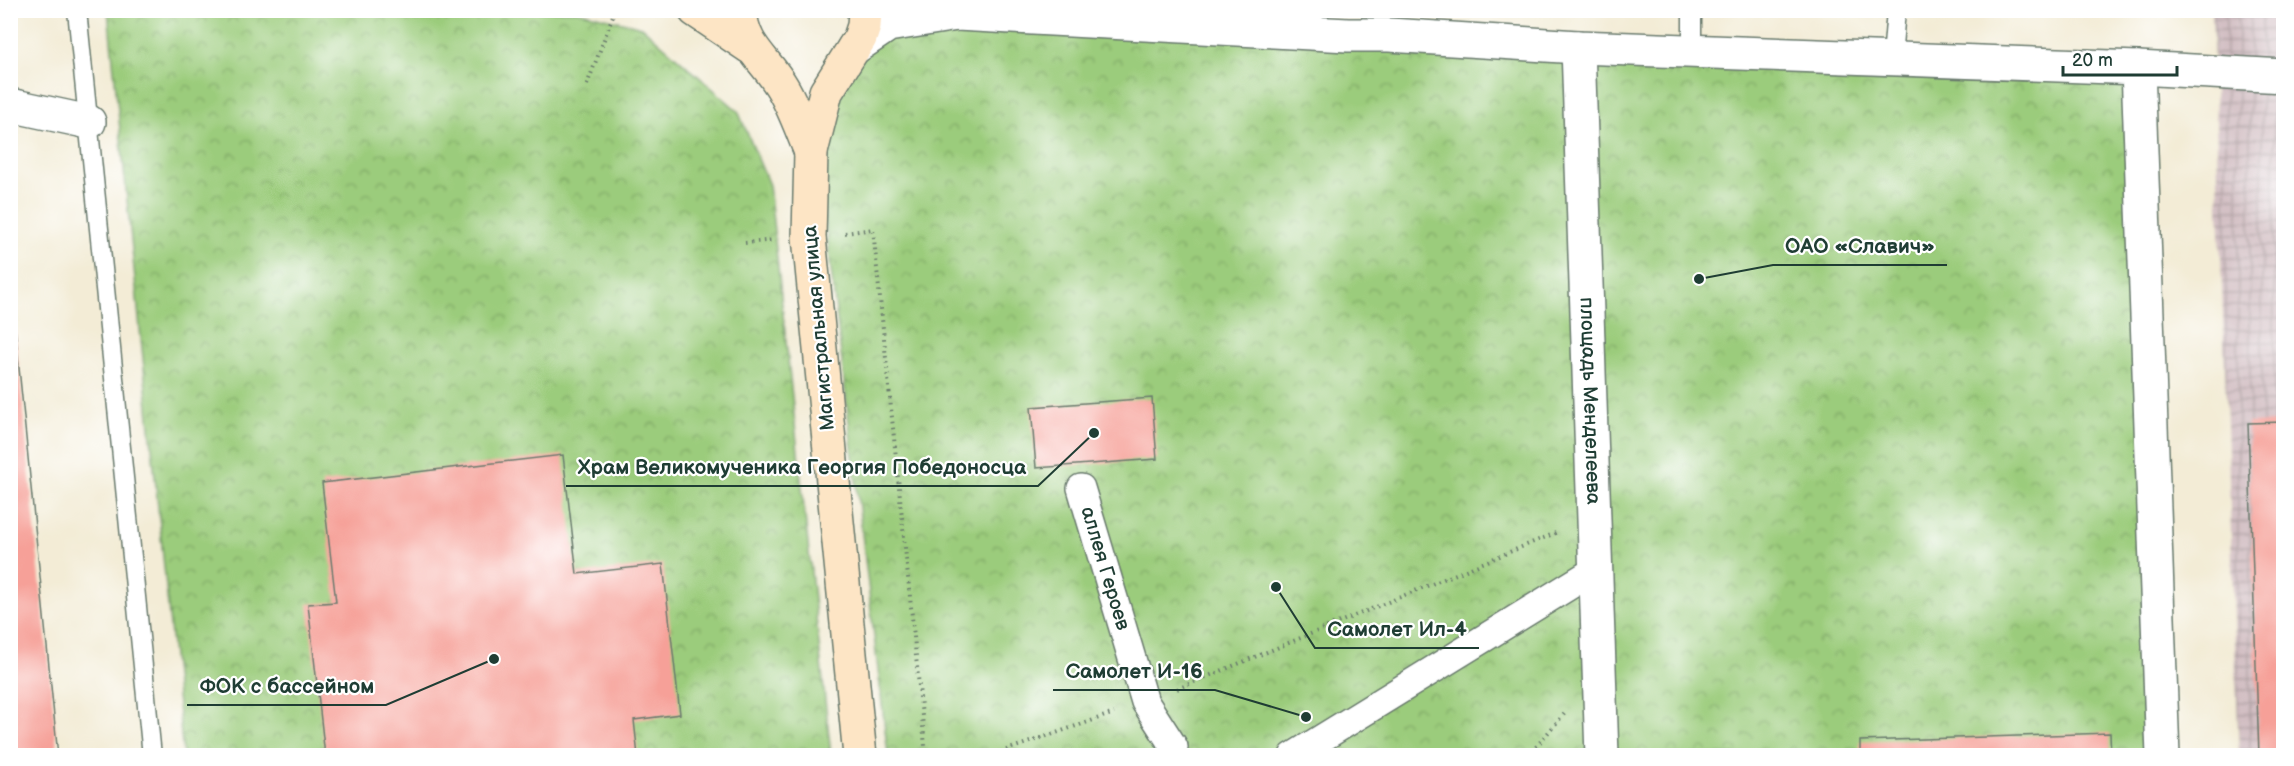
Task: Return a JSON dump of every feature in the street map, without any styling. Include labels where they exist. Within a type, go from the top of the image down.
[{"type":"main road","points":[[695,10],[774,68],[790,74],[805,75],[828,70],[851,52]]},
{"type":"main road","points":[[740,10],[742,29],[756,54],[783,87],[811,152]]},
{"type":"main road","points":[[811,152],[826,92],[864,27],[865,10]]},
{"type":"main road","name":"Магистральная улица","points":[[811,152],[809,237],[860,756]]},
{"type":"street","points":[[851,52],[888,25],[946,12],[1347,23],[1389,46],[1578,47],[2138,68],[2283,76]]},
{"type":"street","name":"площадь Менделеева","points":[[1578,47],[1580,443],[1593,518],[1602,756]]},
{"type":"street","points":[[2138,68],[2163,756]]},
{"type":"street","points":[[10,105],[89,122]]},
{"type":"street","name":"аллея Героев","points":[[1081,488],[1145,702],[1174,747]]},
{"type":"street","points":[[1293,756],[1595,570]]},
{"type":"lane","points":[[77,10],[152,756]]},
{"type":"lane","points":[[1692,10],[1692,51]]},
{"type":"lane","points":[[1892,58],[1896,10]]},
{"type":"path","points":[[587,85],[615,10]]},
{"type":"path","points":[[745,243],[873,229],[926,756]]},
{"type":"path","points":[[989,756],[1145,702],[1593,518]]},
{"type":"shaded area","points":[[2212,11],[2283,11],[2283,755],[2239,755]]},
{"type":"green space","points":[[108,11],[577,11],[642,27],[738,111],[769,185],[831,755],[183,755]]},
{"type":"green space","points":[[957,25],[2138,68],[2163,755],[888,755],[819,167],[834,95],[854,62],[891,35]]},
{"type":"building","points":[[10,298],[12,298],[58,756],[10,756]]},
{"type":"building","points":[[1152,398],[1157,459],[1036,468],[1031,407]]},
{"type":"building","points":[[2284,422],[2284,756],[2259,756],[2248,423]]},
{"type":"building","points":[[563,455],[577,574],[663,564],[680,714],[634,720],[638,756],[362,756],[362,753],[325,756],[308,604],[336,602],[322,483]]},
{"type":"building","points":[[2110,733],[2111,756],[1860,756],[1860,741]]},
{"type":"place","name":"ОАО «Славич»","points":[[1699,279]]},
{"type":"place","name":"Храм Великомученика Георгия Победоносца","points":[[1094,433]]},
{"type":"place","name":"Самолет Ил-4","points":[[1276,587]]},
{"type":"place","name":"ФОК с бассейном","points":[[494,659]]},
{"type":"place","name":"Самолет И-16","points":[[1306,717]]}]
